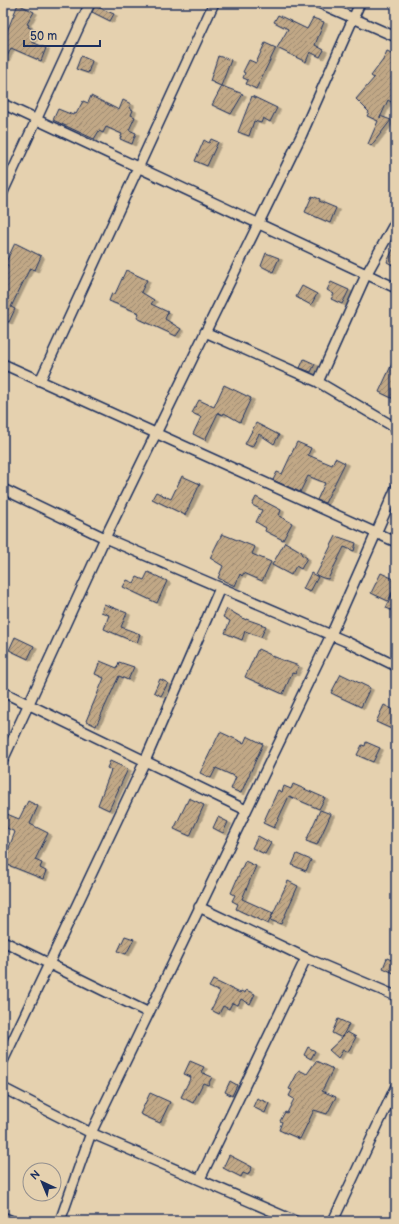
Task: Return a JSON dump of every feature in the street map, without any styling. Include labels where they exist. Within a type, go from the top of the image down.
[{"type":"street","points":[[3,192],[90,3]]},
{"type":"street","points":[[40,381],[214,3]]},
{"type":"street","points":[[319,3],[396,37]]},
{"type":"street","points":[[3,760],[106,538],[302,134],[360,3]]},
{"type":"street","points":[[3,104],[396,288]]},
{"type":"street","points":[[318,382],[366,275],[396,221]]},
{"type":"street","points":[[206,332],[318,382],[396,428]]},
{"type":"street","points":[[3,364],[396,542]]},
{"type":"street","points":[[60,1221],[91,1133],[331,636],[396,488]]},
{"type":"street","points":[[3,489],[106,538],[396,666]]},
{"type":"street","points":[[3,1062],[145,761],[220,588]]},
{"type":"street","points":[[3,692],[246,810]]},
{"type":"street","points":[[199,907],[306,958],[396,996]]},
{"type":"street","points":[[3,941],[149,1013]]},
{"type":"street","points":[[200,1179],[306,958]]},
{"type":"street","points":[[333,1221],[396,1086]]},
{"type":"street","points":[[3,1088],[91,1133],[295,1221]]},
{"type":"street","points":[[3,1217],[12,1221]]},
{"type":"building","points":[[18,4],[34,12],[27,24],[29,25],[28,27],[37,31],[32,42],[46,48],[41,61],[11,48],[3,65],[3,41]]},
{"type":"building","points":[[95,6],[114,14],[110,21],[92,12]]},
{"type":"building","points":[[278,15],[307,29],[313,18],[324,22],[315,45],[324,50],[320,57],[310,52],[306,62],[277,48],[288,29],[274,22]]},
{"type":"building","points":[[265,43],[276,48],[256,89],[246,84],[248,80],[243,78],[245,73],[243,72],[249,60],[256,63]]},
{"type":"building","points":[[387,51],[396,55],[396,105],[388,100],[381,116],[391,120],[371,146],[368,144],[378,121],[367,116],[369,112],[356,99],[374,78],[371,76],[383,60]]},
{"type":"building","points":[[81,56],[92,61],[88,73],[76,69]]},
{"type":"building","points":[[218,56],[231,60],[221,86],[210,81]]},
{"type":"building","points":[[222,86],[243,94],[231,114],[212,105]]},
{"type":"building","points":[[91,96],[119,110],[123,100],[131,104],[129,108],[133,110],[131,115],[135,117],[129,130],[136,133],[132,144],[120,139],[122,134],[106,127],[103,133],[99,131],[94,139],[53,120],[58,109],[73,115],[74,113],[76,114],[83,101],[88,103]]},
{"type":"building","points":[[252,96],[277,108],[270,122],[263,118],[261,123],[254,121],[249,136],[238,132]]},
{"type":"building","points":[[211,139],[218,142],[207,166],[195,161],[204,140],[209,143]]},
{"type":"building","points":[[312,196],[320,199],[319,201],[336,208],[330,223],[305,212]]},
{"type":"building","points":[[15,243],[41,256],[35,270],[30,268],[11,307],[15,309],[9,322],[3,320],[8,306],[3,303],[3,275],[8,265],[5,264]]},
{"type":"building","points":[[396,243],[396,267],[387,262]]},
{"type":"building","points":[[266,253],[279,258],[273,272],[261,266]]},
{"type":"building","points":[[126,270],[147,280],[141,292],[154,300],[151,304],[168,312],[165,319],[181,329],[176,336],[137,318],[139,313],[109,301],[112,293],[115,294]]},
{"type":"building","points":[[331,282],[349,290],[342,304],[331,299],[334,294],[327,290]]},
{"type":"building","points":[[302,286],[317,294],[311,305],[296,297]]},
{"type":"building","points":[[396,355],[396,400],[379,392]]},
{"type":"building","points":[[304,359],[315,364],[311,372],[300,368]]},
{"type":"building","points":[[224,385],[251,398],[240,422],[224,413],[223,415],[218,413],[205,440],[193,434],[201,417],[192,413],[199,400],[214,407]]},
{"type":"building","points":[[256,423],[279,435],[274,444],[259,434],[252,447],[245,444]]},
{"type":"building","points":[[297,442],[311,448],[308,455],[332,465],[335,458],[345,463],[325,503],[317,500],[325,483],[308,476],[300,492],[273,480],[277,472],[282,474]]},
{"type":"building","points":[[182,476],[200,484],[185,515],[152,499],[156,492],[171,499]]},
{"type":"building","points":[[256,497],[281,510],[279,516],[292,523],[283,540],[265,531],[266,528],[256,522],[262,510],[252,505]]},
{"type":"building","points":[[222,534],[255,547],[252,554],[271,562],[262,581],[244,573],[242,576],[240,574],[235,586],[218,578],[223,566],[210,558]]},
{"type":"building","points":[[336,536],[356,543],[354,551],[344,547],[328,579],[323,578],[316,575]]},
{"type":"building","points":[[285,542],[302,552],[301,554],[307,558],[301,569],[296,566],[291,575],[272,565]]},
{"type":"building","points":[[148,572],[167,581],[157,603],[123,587],[127,580],[134,583],[137,577],[144,580]]},
{"type":"building","points":[[311,573],[318,577],[310,592],[303,589]]},
{"type":"building","points":[[381,573],[396,580],[396,585],[388,601],[371,593]]},
{"type":"building","points":[[396,586],[396,612],[386,608]]},
{"type":"building","points":[[104,604],[127,613],[121,627],[140,634],[137,643],[104,629],[109,615],[101,612]]},
{"type":"building","points":[[227,609],[246,620],[266,626],[261,637],[245,631],[242,640],[225,633],[230,621],[223,617]]},
{"type":"building","points":[[15,637],[34,646],[28,659],[9,650]]},
{"type":"building","points":[[258,649],[271,656],[299,666],[295,674],[292,673],[283,694],[245,677]]},
{"type":"building","points":[[100,661],[117,668],[119,662],[134,667],[128,680],[119,676],[96,726],[86,721],[104,678],[95,674]]},
{"type":"building","points":[[341,674],[370,688],[361,707],[331,693]]},
{"type":"building","points":[[160,679],[168,683],[161,696],[154,692]]},
{"type":"building","points":[[384,705],[396,711],[396,731],[376,722]]},
{"type":"building","points":[[220,732],[244,743],[247,736],[263,744],[241,793],[231,789],[236,777],[216,768],[211,778],[200,773]]},
{"type":"building","points":[[366,742],[380,748],[373,762],[357,755],[362,745],[365,746]]},
{"type":"building","points":[[110,761],[128,769],[109,810],[98,805],[111,770],[107,768]]},
{"type":"building","points":[[293,784],[325,798],[319,809],[289,796],[274,828],[263,823],[278,790],[282,792],[284,786],[291,789]]},
{"type":"building","points":[[189,798],[204,805],[190,836],[174,829]]},
{"type":"building","points":[[28,801],[38,806],[30,824],[48,833],[35,860],[42,863],[40,868],[46,871],[43,879],[3,863],[15,832],[3,826],[3,823],[7,814],[19,819]]},
{"type":"building","points":[[320,810],[331,814],[317,845],[306,841]]},
{"type":"building","points":[[218,817],[228,822],[223,833],[213,828]]},
{"type":"building","points":[[258,836],[271,843],[265,854],[252,848]]},
{"type":"building","points":[[297,854],[311,860],[306,871],[292,865]]},
{"type":"building","points":[[245,861],[256,866],[242,899],[273,913],[268,924],[236,909],[238,904],[232,901],[235,895],[231,893]]},
{"type":"building","points":[[288,881],[298,886],[281,924],[270,920]]},
{"type":"building","points":[[125,936],[134,939],[126,954],[118,951]]},
{"type":"building","points":[[387,958],[396,962],[396,974],[383,968]]},
{"type":"building","points":[[213,980],[240,993],[241,991],[245,993],[246,990],[255,994],[250,1004],[241,999],[238,1005],[232,1003],[229,1009],[223,1006],[219,1014],[211,1010],[220,992],[209,987]]},
{"type":"building","points":[[338,1019],[349,1024],[342,1037],[347,1032],[356,1037],[348,1052],[343,1050],[338,1058],[329,1050],[342,1038],[332,1033]]},
{"type":"building","points":[[308,1047],[315,1051],[311,1059],[304,1055]]},
{"type":"building","points":[[190,1061],[204,1067],[201,1072],[212,1077],[208,1085],[203,1083],[193,1103],[181,1097],[191,1077],[184,1074]]},
{"type":"building","points":[[316,1061],[333,1069],[322,1091],[336,1097],[327,1114],[314,1110],[300,1139],[279,1130],[282,1122],[280,1121],[285,1112],[287,1113],[294,1099],[289,1096],[292,1090],[289,1089],[299,1070],[307,1074]]},
{"type":"building","points":[[230,1081],[237,1085],[232,1096],[225,1092]]},
{"type":"building","points":[[150,1093],[170,1102],[160,1123],[140,1114]]},
{"type":"building","points":[[257,1098],[269,1103],[265,1113],[253,1107]]},
{"type":"building","points":[[229,1155],[252,1167],[248,1175],[243,1173],[241,1177],[223,1168]]}]
